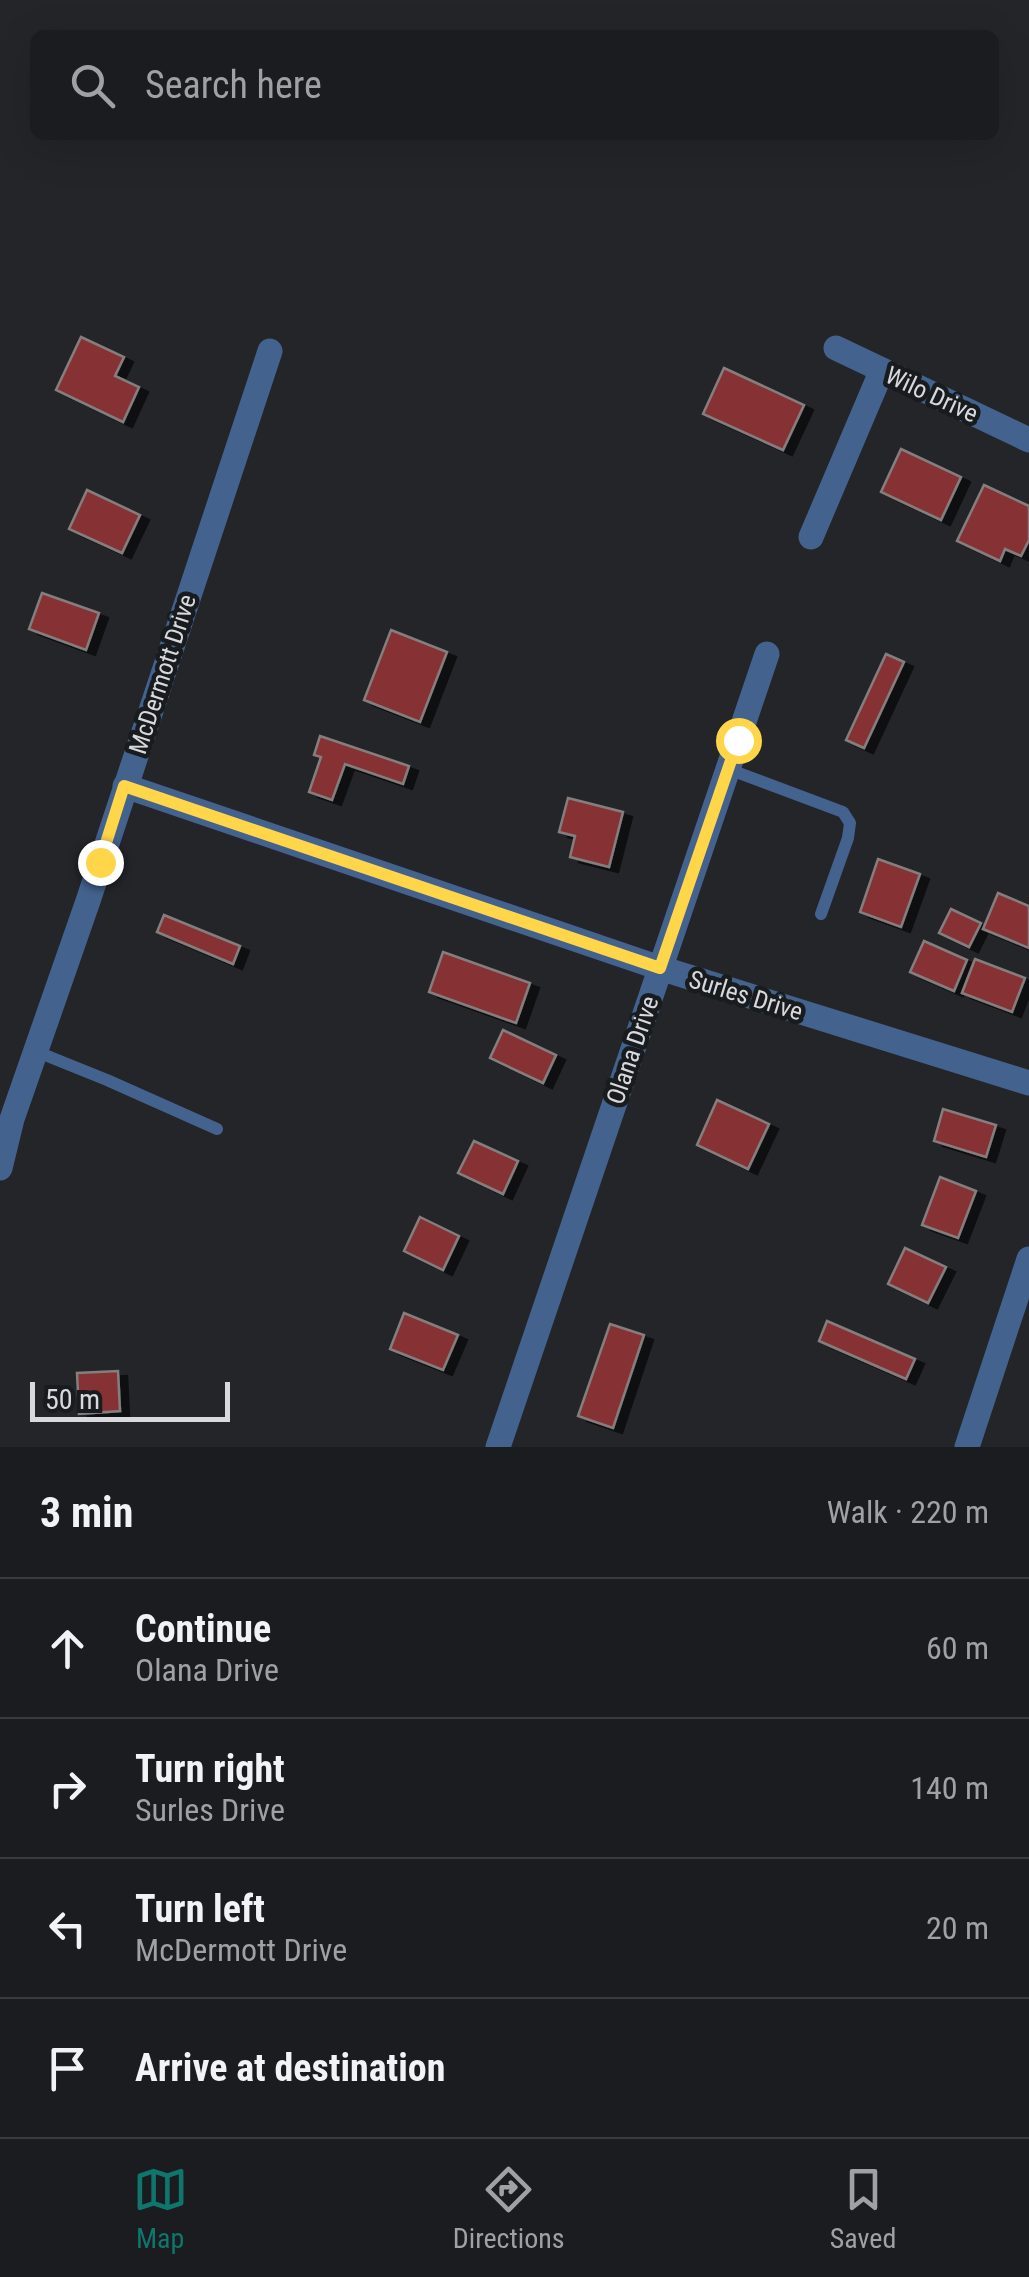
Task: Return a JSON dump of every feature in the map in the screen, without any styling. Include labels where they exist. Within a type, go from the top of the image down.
[{"type":"street","name":"Wilo Drive","points":[[836,348],[1029,440]]},
{"type":"street","name":"McDermott Drive","points":[[0,1168],[12,1118],[270,351]]},
{"type":"street","points":[[811,536],[882,370]]},
{"type":"street","name":"Olana Drive","points":[[498,1447],[767,654]]},
{"type":"street","name":"Surles Drive","points":[[124,786],[660,968],[1029,1083]]},
{"type":"street","points":[[968,1447],[1029,1259]]},
{"type":"lane","points":[[728,769],[844,812],[850,824],[848,838],[821,914]]},
{"type":"lane","points":[[35,1051],[217,1128]]},
{"type":"building","points":[[81,337],[124,357],[115,376],[139,387],[123,422],[56,390]]},
{"type":"building","points":[[724,368],[804,405],[783,450],[703,414]]},
{"type":"building","points":[[901,449],[961,477],[941,520],[881,492]]},
{"type":"building","points":[[984,485],[1029,506],[1029,540],[1021,556],[1005,549],[1000,561],[957,541]]},
{"type":"building","points":[[87,490],[140,515],[122,553],[69,529]]},
{"type":"building","points":[[42,593],[99,613],[86,650],[29,629]]},
{"type":"building","points":[[391,630],[447,652],[420,722],[364,700]]},
{"type":"building","points":[[886,654],[904,662],[864,748],[846,740]]},
{"type":"building","points":[[320,736],[409,766],[403,784],[345,764],[332,800],[309,792],[321,757],[314,755]]},
{"type":"building","points":[[568,798],[623,812],[609,867],[570,857],[575,836],[559,832]]},
{"type":"building","points":[[878,859],[920,874],[901,927],[860,912]]},
{"type":"building","points":[[998,893],[1029,906],[1029,948],[983,929]]},
{"type":"building","points":[[951,909],[981,923],[969,947],[939,933]]},
{"type":"building","points":[[164,915],[240,946],[233,964],[157,932]]},
{"type":"building","points":[[924,941],[967,960],[954,991],[910,972]]},
{"type":"building","points":[[443,952],[530,983],[516,1023],[429,992]]},
{"type":"building","points":[[975,959],[1025,978],[1012,1012],[962,993]]},
{"type":"building","points":[[503,1030],[556,1055],[543,1083],[490,1058]]},
{"type":"building","points":[[717,1100],[769,1124],[748,1169],[697,1145]]},
{"type":"building","points":[[943,1109],[996,1125],[986,1157],[934,1141]]},
{"type":"building","points":[[474,1141],[518,1161],[503,1194],[458,1173]]},
{"type":"building","points":[[940,1177],[976,1191],[958,1238],[922,1225]]},
{"type":"building","points":[[420,1217],[459,1236],[443,1270],[404,1251]]},
{"type":"building","points":[[905,1248],[946,1267],[928,1303],[888,1284]]},
{"type":"building","points":[[404,1313],[458,1335],[443,1370],[390,1349]]},
{"type":"building","points":[[827,1321],[915,1359],[906,1379],[819,1341]]},
{"type":"building","points":[[610,1324],[644,1335],[613,1428],[578,1416]]},
{"type":"building","points":[[118,1371],[120,1411],[79,1414],[77,1373]]},
{"type":"route","points":[[100,862],[124,786],[660,968],[738,740]]}]
